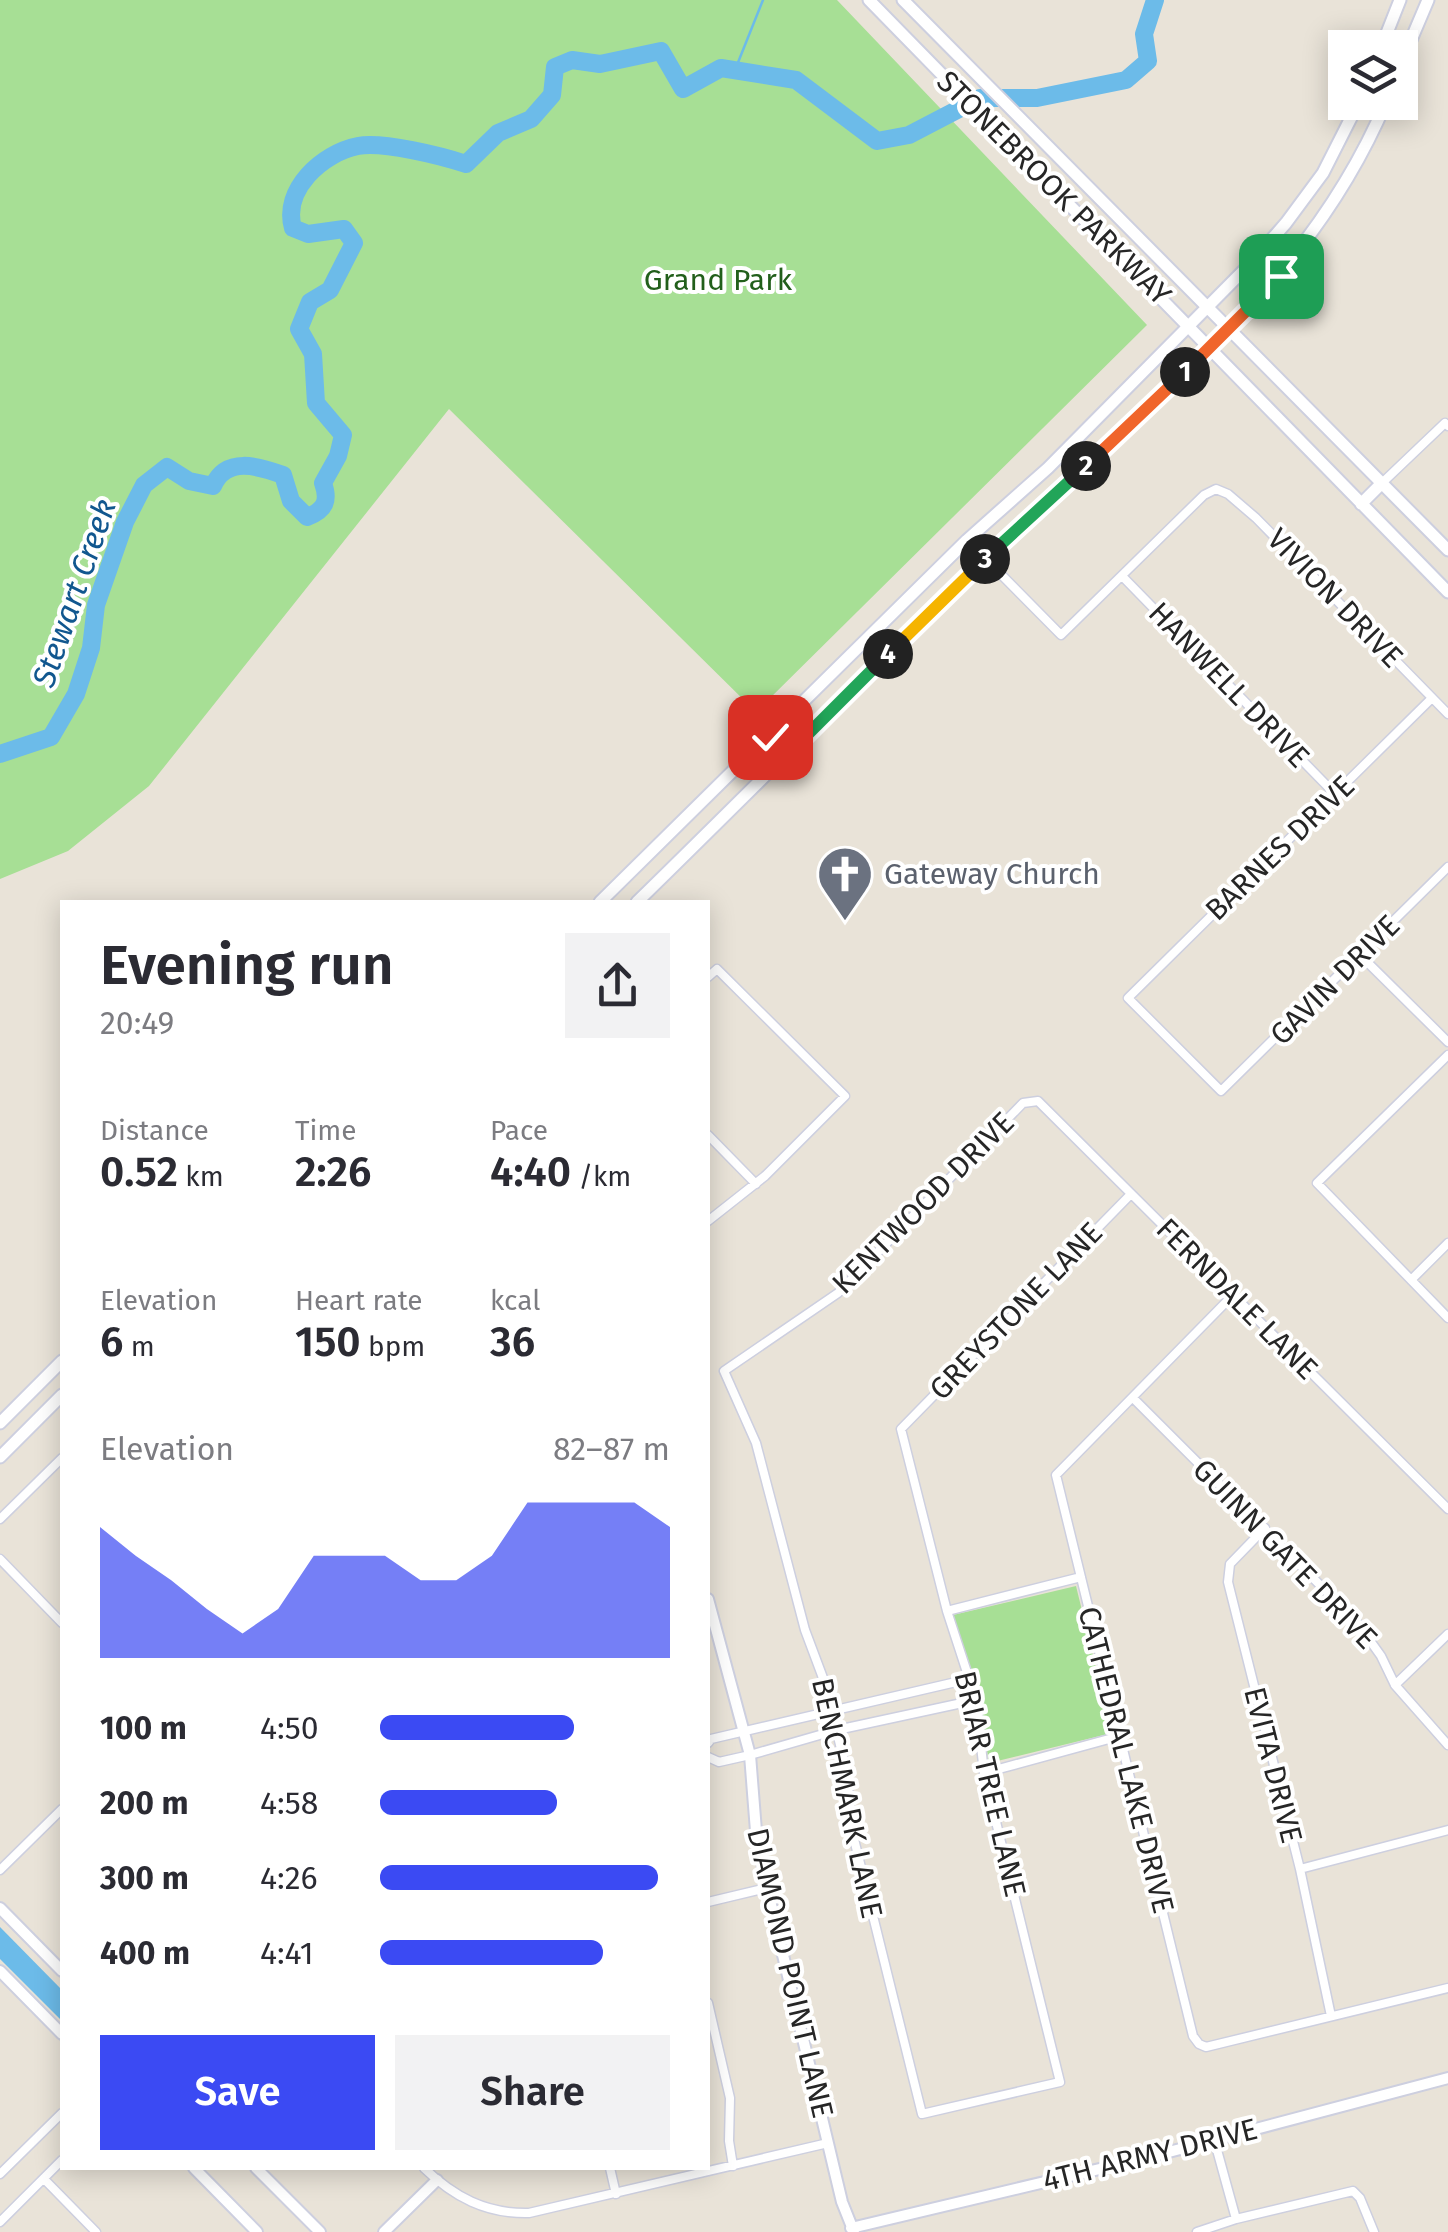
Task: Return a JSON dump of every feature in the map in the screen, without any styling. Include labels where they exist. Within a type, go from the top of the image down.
[{"type":"main road","name":"STONEBROOK PARKWAY","points":[[869,0],[1448,592]]},
{"type":"main road","points":[[1387,30],[1400,0]]},
{"type":"main road","points":[[1415,30],[1428,0]]},
{"type":"main road","name":"STONEBROOK PARKWAY","points":[[905,2],[1448,550]]},
{"type":"main road","points":[[602,900],[968,540],[1048,468],[1250,264],[1300,204],[1350,120]]},
{"type":"main road","points":[[639,900],[986,558],[1281,276],[1352,173],[1377,120]]},
{"type":"main road","points":[[1361,504],[1382,483]]},
{"type":"main road","points":[[770,737],[787,755]]},
{"type":"main road","points":[[0,1423],[60,1363]]},
{"type":"main road","points":[[0,1456],[60,1397]]},
{"type":"street","points":[[1382,483],[1445,423],[1448,426]]},
{"type":"street","name":"VIVION DRIVE","points":[[1122,576],[1204,495],[1216,488],[1256,518],[1448,714]]},
{"type":"street","points":[[968,540],[1061,635],[1122,576]]},
{"type":"street","name":"HANWELL DRIVE","points":[[1122,576],[1336,794]]},
{"type":"street","name":"BARNES DRIVE","points":[[1222,1091],[1128,998],[1432,698]]},
{"type":"street","name":"GAVIN DRIVE","points":[[1222,1091],[1448,868]]},
{"type":"street","points":[[1360,956],[1448,1042]]},
{"type":"street","points":[[710,976],[716,968],[845,1096],[756,1184],[710,1219]]},
{"type":"street","points":[[1448,1055],[1316,1184],[1448,1318]]},
{"type":"street","name":"FERNDALE LANE","points":[[1022,1102],[1038,1101],[1448,1509]]},
{"type":"street","name":"KENTWOOD DRIVE","points":[[724,1371],[838,1293],[1022,1102]]},
{"type":"street","points":[[710,1137],[756,1184]]},
{"type":"street","name":"GREYSTONE LANE","points":[[901,1429],[1132,1194]]},
{"type":"street","points":[[1411,1280],[1448,1243]]},
{"type":"street","points":[[1133,1398],[1233,1295]]},
{"type":"street","name":"BENCHMARK LANE","points":[[724,1371],[756,1444],[805,1630],[826,1686],[847,1774],[851,1828],[922,2114],[1060,2082]]},
{"type":"street","name":"CATHEDRAL LAKE DRIVE","points":[[1133,1398],[1056,1475],[1194,2036],[1198,2044],[1206,2047],[1332,2016]]},
{"type":"street","name":"GUINN GATE DRIVE","points":[[1133,1398],[1356,1621],[1381,1656],[1395,1685],[1448,1745]]},
{"type":"street","name":"BRIAR TREE LANE","points":[[901,1429],[946,1611],[976,1700],[984,1773],[1060,2082]]},
{"type":"street","points":[[0,1519],[60,1460]]},
{"type":"street","name":"EVITA DRIVE","points":[[1264,1528],[1230,1564],[1228,1582],[1300,1869],[1332,2016]]},
{"type":"street","points":[[0,1559],[60,1620]]},
{"type":"street","points":[[946,1611],[1081,1577]]},
{"type":"street","name":"DIAMOND POINT LANE","points":[[710,1609],[750,1756],[756,1831],[767,1888],[851,2231]]},
{"type":"street","points":[[1395,1685],[1448,1634]]},
{"type":"street","points":[[710,1740],[969,1679]]},
{"type":"street","points":[[710,1758],[719,1762],[750,1756],[837,1730],[976,1700]]},
{"type":"street","name":"GUINN GATE DRIVE","points":[[1424,1721],[1448,1736]]},
{"type":"street","points":[[984,1773],[1120,1736]]},
{"type":"street","points":[[0,1870],[60,1811]]},
{"type":"street","points":[[1300,1869],[1448,1830]]},
{"type":"street","points":[[710,1902],[767,1888]]},
{"type":"street","points":[[0,1908],[60,1969]]},
{"type":"street","points":[[0,1970],[60,2032]]},
{"type":"street","points":[[1332,2016],[1448,1988]]},
{"type":"street","points":[[710,2012],[730,2098],[733,2166]]},
{"type":"street","name":"4TH ARMY DRIVE","points":[[851,2231],[1448,2078]]},
{"type":"street","points":[[0,2174],[60,2115]]},
{"type":"street","points":[[1214,2139],[1236,2219]]},
{"type":"street","points":[[426,2170],[474,2204],[518,2214],[551,2210],[828,2143]]},
{"type":"street","points":[[0,2222],[60,2162]]},
{"type":"street","points":[[196,2170],[257,2232]]},
{"type":"street","points":[[258,2170],[320,2232]]},
{"type":"street","points":[[610,2170],[616,2194]]},
{"type":"street","points":[[44,2179],[96,2232]]},
{"type":"street","points":[[384,2232],[437,2180]]},
{"type":"street","points":[[1197,2232],[1353,2191],[1360,2198],[1374,2232]]},
{"type":"green space","name":"Grand Park","points":[[0,0],[837,0],[1147,325],[756,712],[449,409],[149,786],[68,851],[0,879]]},
{"type":"green space","points":[[1076,1586],[1112,1733],[989,1763],[977,1686],[953,1615]]},
{"type":"water","points":[[0,1927],[60,1988],[60,2019],[0,1959]]},
{"type":"waterway","points":[[735,70],[763,0]]},
{"type":"waterway","name":"Stewart Creek","points":[[0,754],[51,737],[76,694],[91,648],[96,605],[125,522],[144,485],[167,467],[189,481],[213,486],[226,470],[234,467],[263,469],[283,475],[291,501],[307,517],[324,504],[323,483],[338,456],[343,435],[316,403],[313,354],[299,329],[310,302],[330,290],[354,243],[344,229],[308,234],[293,228],[291,214],[299,187],[331,156],[369,145],[428,153],[466,164],[498,133],[531,119],[552,95],[555,67],[572,60],[600,64],[661,51],[683,89],[721,68],[796,80],[877,141],[909,135],[980,98],[1037,98],[1126,80],[1148,61],[1144,34],[1155,0]]},
{"type":"place","name":"Gateway Church","points":[[845,923]]},
{"type":"route","points":[[770,737],[787,755],[1281,276]]}]
